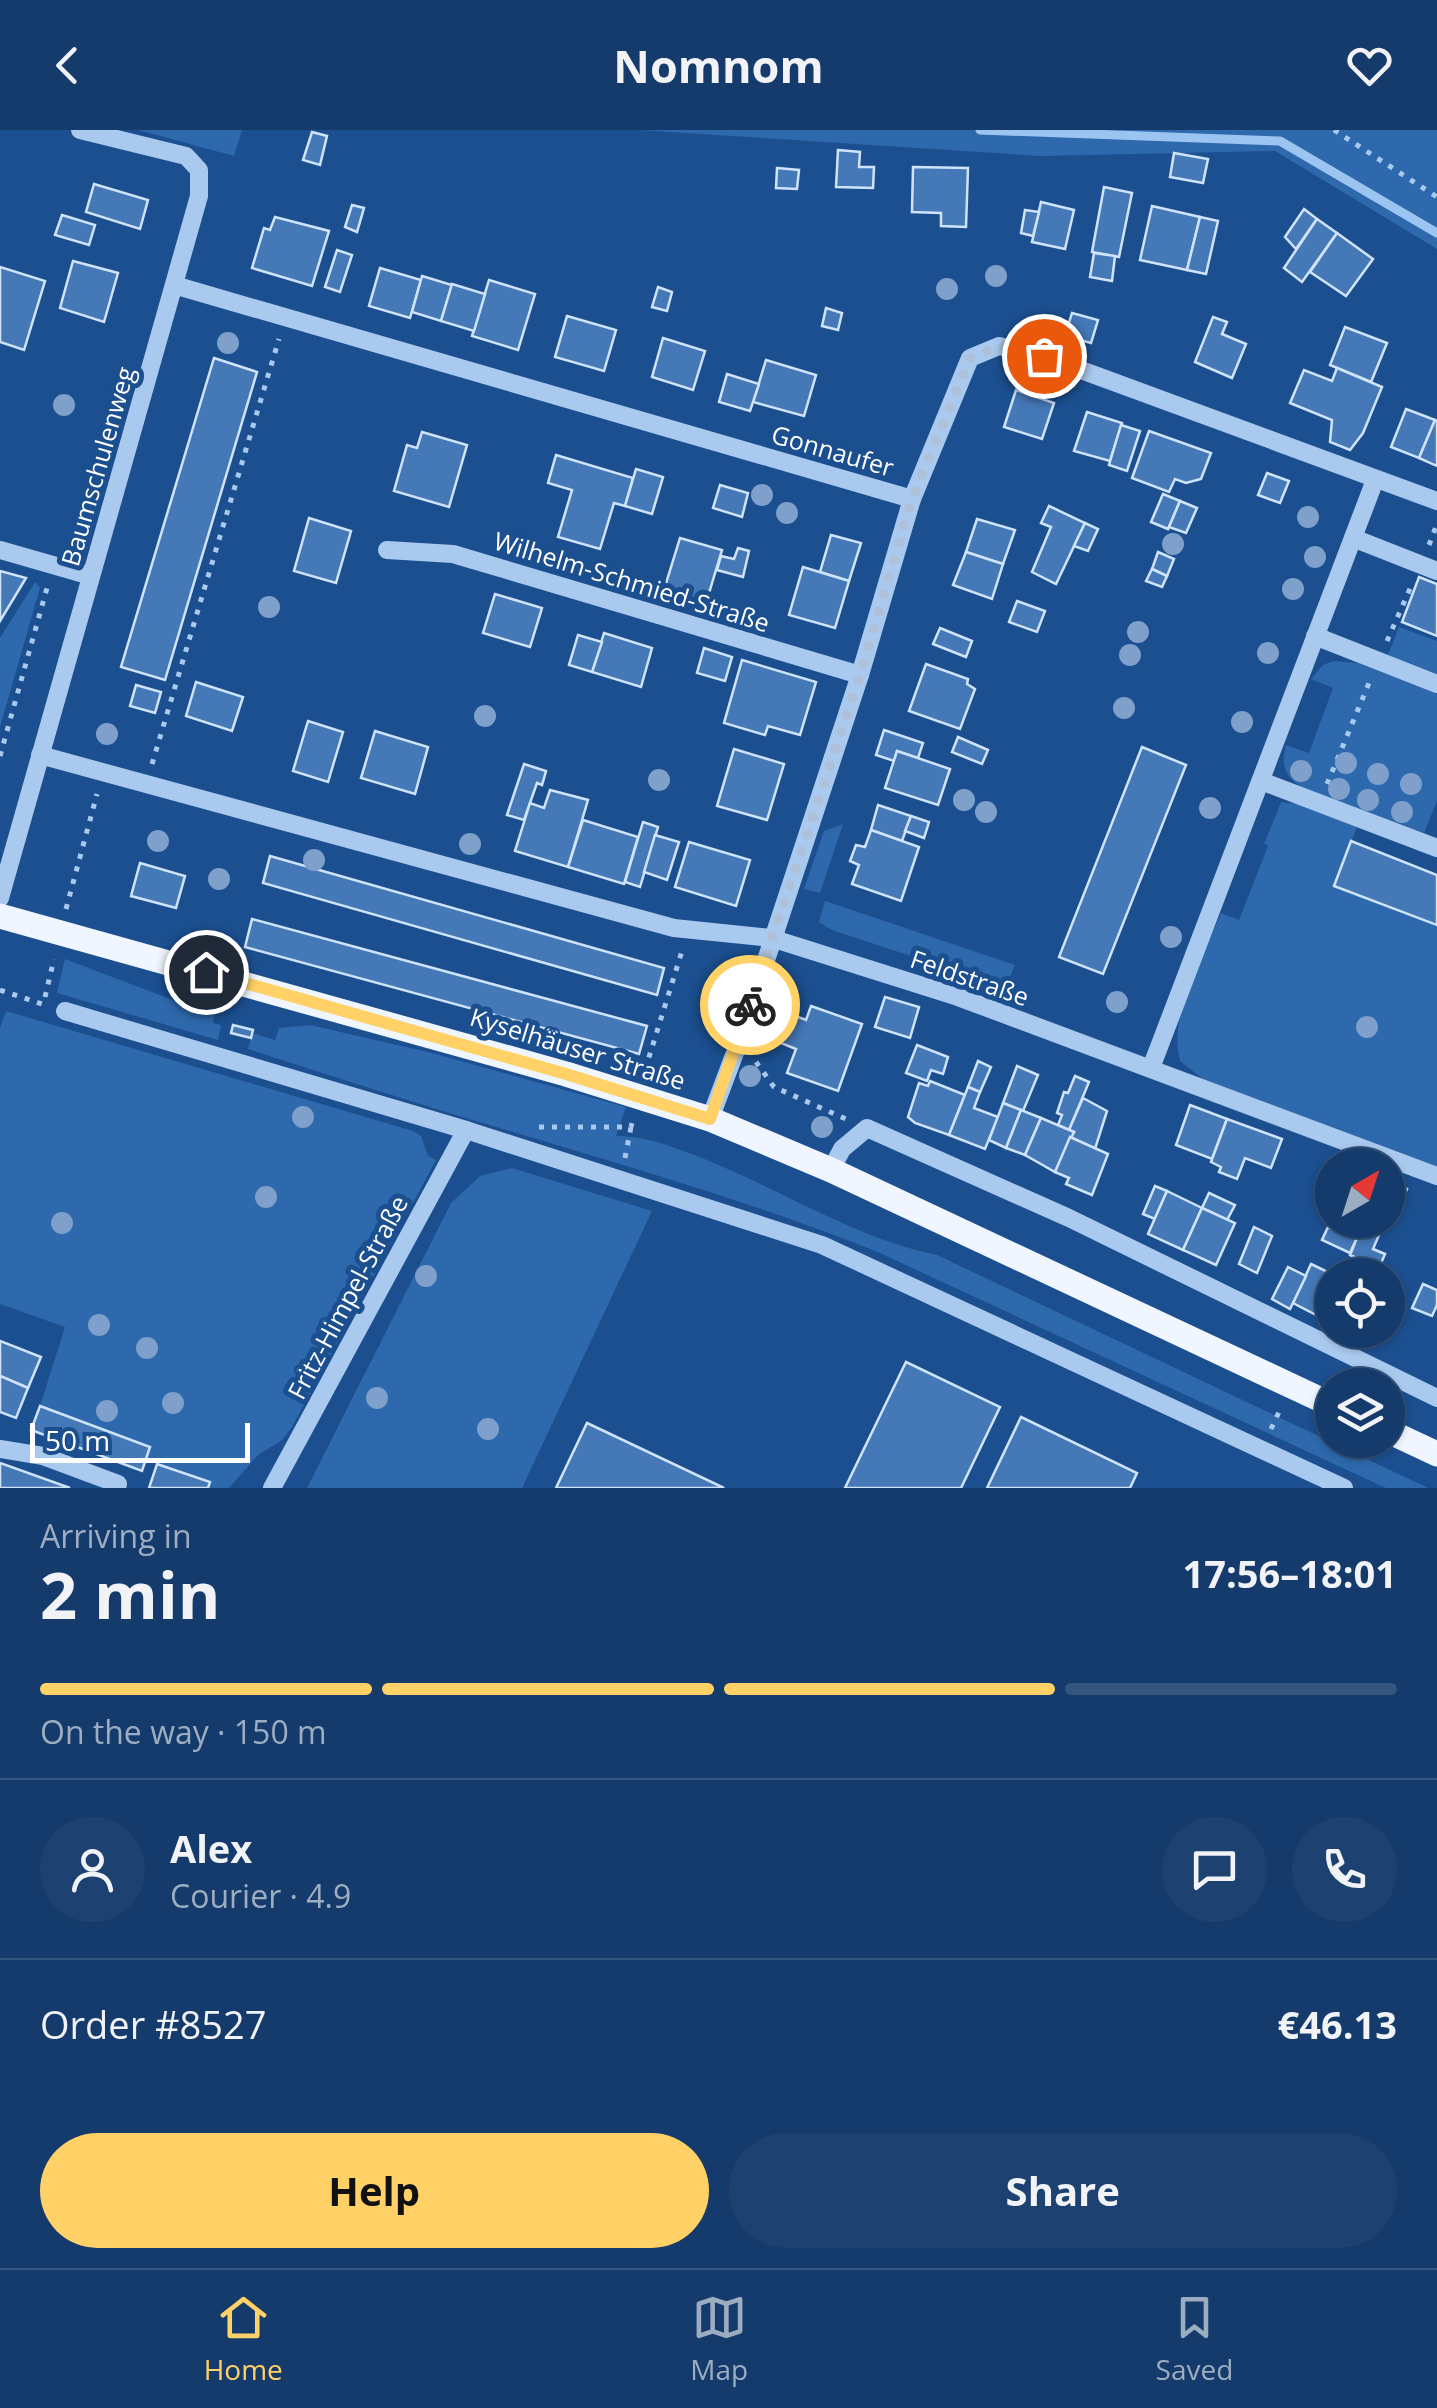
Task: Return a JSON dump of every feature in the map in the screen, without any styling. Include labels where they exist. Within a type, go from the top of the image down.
[{"type":"main road","name":"Kyselhäuser Straße","points":[[0,916],[566,1074],[710,1119],[831,1170],[1315,1397]]},
{"type":"main road","points":[[1405,1439],[1437,1454]]},
{"type":"street","name":"Baumschulenweg","points":[[0,898],[199,196],[200,170],[186,156],[80,130]]},
{"type":"street","name":"Gonnaufer","points":[[174,285],[912,499],[970,358],[999,346],[1044,356],[1437,502]]},
{"type":"street","points":[[1151,1068],[1374,480]]},
{"type":"street","points":[[710,1119],[860,675],[912,499]]},
{"type":"street","points":[[1352,538],[1437,571]]},
{"type":"street","points":[[0,550],[91,576]]},
{"type":"street","name":"Wilhelm-Schmied-Straße","points":[[387,550],[453,554],[860,675]]},
{"type":"street","points":[[1315,636],[1437,684]]},
{"type":"street","points":[[40,755],[674,928],[771,938]]},
{"type":"street","points":[[1260,781],[1437,848]]},
{"type":"street","name":"Feldstraße","points":[[771,938],[958,997],[1437,1176]]},
{"type":"street","points":[[65,1012],[466,1130],[822,1245],[1344,1488]]},
{"type":"street","points":[[831,1170],[842,1148],[866,1128],[1069,1218],[1437,1398]]},
{"type":"street","name":"Fritz-Himpel-Straße","points":[[272,1488],[466,1130]]},
{"type":"street","points":[[0,1449],[42,1456],[118,1484]]},
{"type":"path","points":[[1334,130],[1437,197]]},
{"type":"path","points":[[146,785],[286,317]]},
{"type":"path","points":[[248,404],[258,408]]},
{"type":"path","points":[[229,466],[240,469]]},
{"type":"path","points":[[212,524],[223,527]]},
{"type":"path","points":[[0,756],[54,566]]},
{"type":"path","points":[[194,585],[204,589]]},
{"type":"path","points":[[176,645],[186,648]]},
{"type":"path","points":[[43,1004],[103,773]]},
{"type":"path","points":[[0,990],[65,1012]]},
{"type":"path","points":[[739,1042],[774,1086],[866,1128]]},
{"type":"path","points":[[626,1154],[631,1126]]},
{"type":"path","points":[[1271,1429],[1279,1412]]},
{"type":"shaded area","points":[[138,130],[242,130],[234,156]]},
{"type":"shaded area","points":[[639,130],[1437,130],[1437,249],[1275,151],[1040,156]]},
{"type":"shaded area","points":[[35,582],[40,588],[0,727],[0,638]]},
{"type":"shaded area","points":[[1399,627],[1437,641],[1437,674],[1388,655]]},
{"type":"shaded area","points":[[1333,661],[1358,663],[1437,694],[1437,801],[1424,833],[1303,788],[1286,770],[1286,745],[1309,753],[1333,688],[1311,679],[1323,665]]},
{"type":"shaded area","points":[[1281,802],[1298,804],[1357,827],[1335,886],[1437,925],[1437,1167],[1405,1155],[1405,1148],[1386,1148],[1203,1079],[1180,1061],[1179,1024],[1189,986],[1221,913],[1239,920],[1268,846],[1264,844]]},
{"type":"shaded area","points":[[843,824],[820,893],[804,889],[824,831]]},
{"type":"shaded area","points":[[825,901],[1015,965],[1005,987],[832,930],[819,922]]},
{"type":"shaded area","points":[[65,959],[178,1002],[215,1011],[213,1023],[221,1025],[218,1040],[57,993]]},
{"type":"shaded area","points":[[6,1011],[413,1131],[421,1136],[428,1156],[436,1160],[292,1427],[282,1440],[258,1455],[229,1488],[208,1488],[210,1482],[146,1459],[150,1447],[40,1406],[65,1327],[0,1304],[0,1028]]},
{"type":"shaded area","points":[[310,1025],[432,1053],[626,1107],[616,1136],[648,1140],[687,1152],[875,1237],[937,1255],[1315,1434],[1315,1455],[880,1253],[833,1235],[693,1186],[248,1049],[252,1033],[275,1040],[279,1028]]},
{"type":"shaded area","points":[[512,1168],[652,1211],[522,1488],[307,1488],[451,1203],[480,1176]]},
{"type":"shaded area","points":[[1321,1458],[1365,1458],[1428,1488],[1386,1488]]},
{"type":"building","points":[[312,132],[327,136],[320,165],[303,160]]},
{"type":"building","points":[[838,150],[860,152],[859,167],[874,167],[873,188],[836,187]]},
{"type":"building","points":[[1174,153],[1208,159],[1203,183],[1170,177]]},
{"type":"building","points":[[913,167],[968,168],[966,227],[941,226],[941,213],[912,212]]},
{"type":"building","points":[[777,168],[799,170],[797,189],[776,188]]},
{"type":"building","points":[[94,184],[148,200],[140,229],[86,212]]},
{"type":"building","points":[[1104,187],[1132,193],[1119,257],[1092,252]]},
{"type":"building","points":[[1041,202],[1074,210],[1065,249],[1032,242]]},
{"type":"building","points":[[352,205],[364,208],[357,232],[345,227]]},
{"type":"building","points":[[1152,206],[1200,217],[1187,270],[1140,260]]},
{"type":"building","points":[[1304,209],[1317,219],[1296,249],[1285,237]]},
{"type":"building","points":[[1025,210],[1039,212],[1033,236],[1021,233]]},
{"type":"building","points":[[62,215],[95,225],[89,245],[55,235]]},
{"type":"building","points":[[275,217],[329,231],[312,286],[252,268],[264,228],[270,230]]},
{"type":"building","points":[[1200,217],[1218,221],[1206,274],[1187,270]]},
{"type":"building","points":[[1317,219],[1337,233],[1302,282],[1284,268]]},
{"type":"building","points":[[1337,233],[1373,259],[1346,296],[1310,272]]},
{"type":"building","points":[[337,250],[352,255],[340,292],[325,287]]},
{"type":"building","points":[[1094,253],[1115,256],[1112,281],[1090,277]]},
{"type":"building","points":[[73,261],[118,273],[104,322],[60,308]]},
{"type":"building","points":[[0,267],[45,281],[24,350],[0,342]]},
{"type":"building","points":[[380,268],[421,280],[410,318],[369,306]]},
{"type":"building","points":[[422,276],[452,285],[441,321],[412,312]]},
{"type":"building","points":[[489,280],[535,294],[518,350],[472,336]]},
{"type":"building","points":[[452,284],[485,294],[474,331],[441,321]]},
{"type":"building","points":[[658,287],[672,292],[667,311],[652,307]]},
{"type":"building","points":[[826,308],[842,313],[838,330],[822,326]]},
{"type":"building","points":[[1072,313],[1098,320],[1091,343],[1065,336]]},
{"type":"building","points":[[567,316],[616,330],[604,371],[555,357]]},
{"type":"building","points":[[1213,317],[1227,322],[1222,334],[1246,344],[1232,378],[1195,362]]},
{"type":"building","points":[[1345,327],[1387,343],[1371,382],[1330,365]]},
{"type":"building","points":[[663,338],[705,351],[693,390],[652,377]]},
{"type":"building","points":[[214,358],[257,372],[165,680],[121,667]]},
{"type":"building","points":[[766,360],[816,375],[804,416],[753,402]]},
{"type":"building","points":[[1337,368],[1382,387],[1363,433],[1350,450],[1330,442],[1332,420],[1290,403],[1304,370],[1332,381]]},
{"type":"building","points":[[727,374],[759,384],[750,411],[719,402]]},
{"type":"building","points":[[1016,390],[1054,403],[1042,439],[1004,427]]},
{"type":"building","points":[[1406,409],[1435,420],[1419,458],[1391,447]]},
{"type":"building","points":[[1087,412],[1122,423],[1110,461],[1074,451]]},
{"type":"building","points":[[1437,421],[1437,466],[1419,458]]},
{"type":"building","points":[[1121,425],[1140,431],[1127,471],[1109,465]]},
{"type":"building","points":[[1149,431],[1211,453],[1201,479],[1186,483],[1175,479],[1169,492],[1132,478]]},
{"type":"building","points":[[422,432],[467,445],[449,507],[394,491],[407,445],[417,448]]},
{"type":"building","points":[[556,455],[633,478],[625,506],[614,503],[600,549],[558,537],[572,490],[548,483]]},
{"type":"building","points":[[636,469],[663,477],[652,514],[625,506]]},
{"type":"building","points":[[1267,473],[1289,481],[1280,503],[1258,495]]},
{"type":"building","points":[[720,485],[748,493],[742,517],[713,508]]},
{"type":"building","points":[[1163,494],[1180,501],[1168,529],[1151,522]]},
{"type":"building","points":[[1180,501],[1197,508],[1186,533],[1169,527]]},
{"type":"building","points":[[1049,506],[1085,523],[1056,584],[1032,572],[1051,527],[1041,523]]},
{"type":"building","points":[[309,518],[351,531],[336,583],[294,571]]},
{"type":"building","points":[[977,519],[1015,530],[1003,564],[966,552]]},
{"type":"building","points":[[1085,523],[1098,529],[1088,551],[1074,546]]},
{"type":"building","points":[[831,535],[861,543],[849,581],[820,572]]},
{"type":"building","points":[[680,538],[722,550],[706,603],[664,590]]},
{"type":"building","points":[[738,548],[749,551],[743,577],[717,570],[721,556],[734,559]]},
{"type":"building","points":[[966,552],[1003,564],[992,599],[953,585]]},
{"type":"building","points":[[1158,552],[1174,559],[1167,576],[1152,569]]},
{"type":"building","points":[[803,567],[849,581],[835,628],[789,615]]},
{"type":"building","points":[[1152,569],[1167,576],[1162,587],[1146,581]]},
{"type":"building","points":[[0,571],[26,578],[0,621]]},
{"type":"building","points":[[1419,577],[1437,584],[1437,636],[1402,622]]},
{"type":"building","points":[[495,594],[542,608],[530,647],[483,633]]},
{"type":"building","points":[[1017,601],[1045,611],[1037,632],[1009,622]]},
{"type":"building","points":[[940,628],[972,641],[966,657],[933,644]]},
{"type":"building","points":[[604,633],[652,648],[641,687],[592,672]]},
{"type":"building","points":[[578,635],[602,642],[592,672],[569,665]]},
{"type":"building","points":[[704,648],[732,657],[725,681],[697,673]]},
{"type":"building","points":[[742,660],[816,682],[800,735],[768,726],[765,735],[724,723]]},
{"type":"building","points":[[926,664],[968,679],[967,684],[975,689],[960,729],[909,711]]},
{"type":"building","points":[[196,682],[243,697],[232,731],[186,716]]},
{"type":"building","points":[[136,685],[161,692],[155,713],[130,706]]},
{"type":"building","points":[[308,721],[343,732],[328,782],[293,771]]},
{"type":"building","points":[[884,730],[923,743],[918,758],[897,751],[894,761],[876,755]]},
{"type":"building","points":[[375,731],[428,747],[415,794],[361,778]]},
{"type":"building","points":[[958,737],[988,750],[982,764],[952,752]]},
{"type":"building","points":[[1142,747],[1186,765],[1103,974],[1059,957]]},
{"type":"building","points":[[734,749],[784,764],[767,820],[717,806]]},
{"type":"building","points":[[897,751],[950,769],[938,805],[885,788]]},
{"type":"building","points":[[524,764],[546,771],[542,785],[537,783],[524,820],[507,815]]},
{"type":"building","points":[[550,790],[588,800],[568,867],[515,851],[530,803],[544,808]]},
{"type":"building","points":[[878,805],[911,816],[902,841],[871,830]]},
{"type":"building","points":[[911,816],[929,822],[924,838],[905,831]]},
{"type":"building","points":[[583,820],[638,837],[624,884],[568,867]]},
{"type":"building","points":[[643,822],[658,827],[640,887],[625,882]]},
{"type":"building","points":[[871,830],[919,847],[901,901],[852,884],[859,865],[850,861],[856,845],[865,847]]},
{"type":"building","points":[[655,835],[679,842],[667,880],[644,872]]},
{"type":"building","points":[[1351,841],[1437,875],[1437,925],[1334,886]]},
{"type":"building","points":[[689,842],[750,860],[736,906],[675,887]]},
{"type":"building","points":[[270,856],[664,968],[657,995],[263,883]]},
{"type":"building","points":[[140,863],[185,876],[176,908],[131,896]]},
{"type":"building","points":[[252,919],[647,1026],[639,1054],[245,947]]},
{"type":"building","points":[[885,997],[919,1007],[910,1038],[875,1027]]},
{"type":"building","points":[[811,1006],[862,1024],[838,1091],[787,1073],[796,1049],[781,1043],[790,1014],[806,1020]]},
{"type":"building","points":[[233,1025],[253,1030],[251,1038],[231,1033]]},
{"type":"building","points":[[917,1045],[948,1057],[943,1074],[931,1070],[927,1081],[906,1073]]},
{"type":"building","points":[[978,1061],[991,1067],[980,1092],[968,1087]]},
{"type":"building","points":[[1017,1066],[1038,1075],[1023,1111],[1003,1103]]},
{"type":"building","points":[[1075,1076],[1089,1082],[1069,1130],[1058,1125],[1062,1115],[1057,1113]]},
{"type":"building","points":[[930,1081],[965,1095],[949,1135],[908,1117],[919,1083],[928,1086]]},
{"type":"building","points":[[968,1087],[980,1092],[974,1108],[998,1117],[985,1149],[949,1135]]},
{"type":"building","points":[[1083,1098],[1107,1111],[1095,1149],[1070,1137],[1074,1132],[1069,1130]]},
{"type":"building","points":[[1003,1103],[1021,1110],[1006,1148],[989,1140]]},
{"type":"building","points":[[1190,1105],[1227,1119],[1212,1159],[1176,1145]]},
{"type":"building","points":[[1021,1110],[1041,1118],[1025,1155],[1006,1148]]},
{"type":"building","points":[[1041,1118],[1074,1132],[1055,1172],[1025,1155]]},
{"type":"building","points":[[1227,1119],[1282,1139],[1271,1168],[1245,1158],[1237,1179],[1219,1172],[1221,1167],[1211,1162]]},
{"type":"building","points":[[1070,1137],[1108,1154],[1092,1195],[1066,1184],[1069,1178],[1055,1172]]},
{"type":"building","points":[[1155,1186],[1167,1191],[1155,1219],[1143,1214]]},
{"type":"building","points":[[1167,1191],[1202,1208],[1183,1250],[1148,1234]]},
{"type":"building","points":[[1209,1193],[1235,1205],[1227,1220],[1202,1208]]},
{"type":"building","points":[[1202,1208],[1235,1223],[1216,1265],[1183,1250]]},
{"type":"building","points":[[1254,1227],[1272,1236],[1257,1273],[1239,1264]]},
{"type":"building","points":[[1323,1238],[1357,1238],[1350,1253]]},
{"type":"building","points":[[1357,1238],[1378,1238],[1373,1249],[1385,1254],[1383,1258],[1350,1255]]},
{"type":"building","points":[[1311,1264],[1315,1266],[1315,1314],[1293,1303]]},
{"type":"building","points":[[1288,1267],[1306,1276],[1290,1309],[1272,1299]]},
{"type":"building","points":[[1423,1284],[1437,1290],[1432,1316],[1412,1308]]},
{"type":"building","points":[[0,1341],[41,1357],[28,1388],[0,1376]]},
{"type":"building","points":[[906,1362],[1000,1407],[961,1488],[845,1488]]},
{"type":"building","points":[[0,1376],[28,1388],[16,1418],[0,1412]]},
{"type":"building","points":[[40,1406],[150,1447],[142,1471],[31,1430]]},
{"type":"building","points":[[1021,1417],[1137,1473],[1130,1488],[987,1488]]},
{"type":"building","points":[[587,1423],[724,1488],[556,1488]]},
{"type":"building","points":[[0,1463],[70,1488],[0,1488]]},
{"type":"building","points":[[157,1464],[210,1482],[208,1488],[149,1488]]},
{"type":"waterway","points":[[980,130],[1280,141],[1437,233]]},
{"type":"way so far","points":[[750,1005],[860,675],[912,499],[970,358],[999,346],[1044,356]]},
{"type":"route","points":[[206,972],[710,1119],[750,1005]]}]
